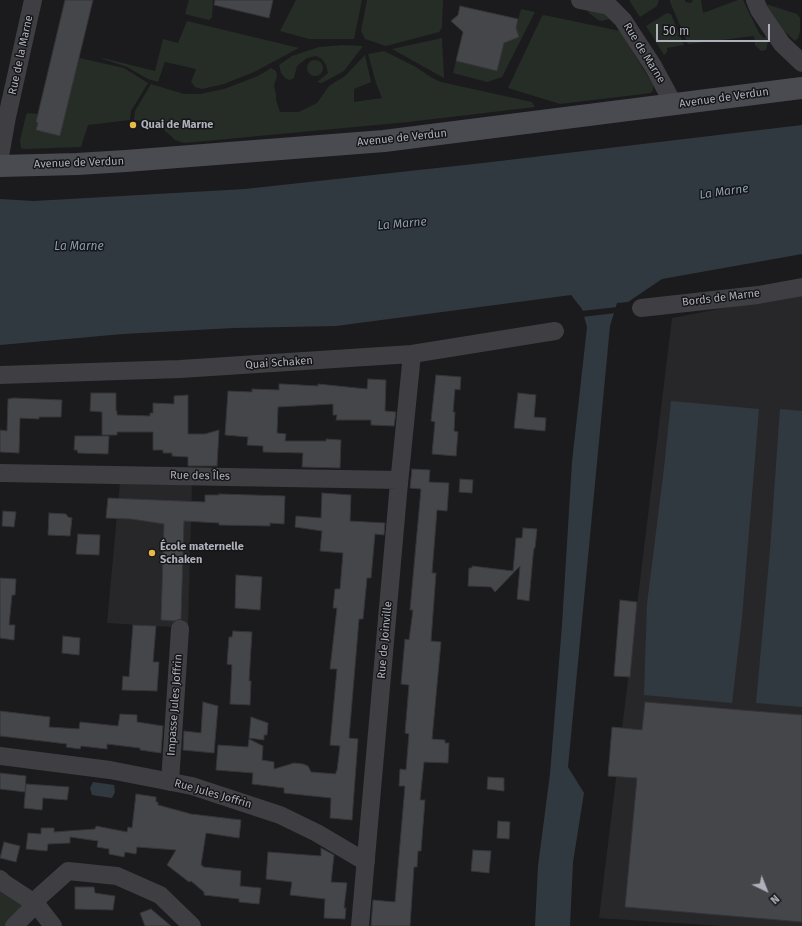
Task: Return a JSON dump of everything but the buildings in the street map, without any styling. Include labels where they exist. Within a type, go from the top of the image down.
[{"type":"street","name":"Rue de la Marne","points":[[0,156],[7,117],[33,0]]},
{"type":"street","points":[[580,0],[607,3]]},
{"type":"street","points":[[755,0],[759,10],[782,44],[802,63]]},
{"type":"street","name":"Rue de Marne","points":[[607,3],[623,20],[649,59],[664,84],[674,105]]},
{"type":"street","name":"Avenue de Verdun","points":[[0,166],[126,162],[376,142],[802,88]]},
{"type":"street","name":"Bords de Marne","points":[[641,308],[758,294],[802,287]]},
{"type":"street","name":"Quai Schaken","points":[[0,375],[180,369],[412,354],[555,332]]},
{"type":"street","name":"Rue de Joinville","points":[[360,926],[399,480],[412,354]]},
{"type":"street","name":"Rue des Îles","points":[[0,473],[399,480]]},
{"type":"street","name":"Impasse Jules Joffrin","points":[[170,782],[180,629]]},
{"type":"street","name":"Rue Jules Joffrin","points":[[0,756],[110,770],[192,786],[280,815],[317,833],[366,862]]},
{"type":"street","points":[[14,926],[36,904],[40,896],[68,871],[117,876],[160,895],[192,926]]},
{"type":"street","points":[[0,879],[36,904],[53,926]]},
{"type":"shaded area","points":[[189,0],[213,0],[212,17],[209,20],[185,14]]},
{"type":"shaded area","points":[[296,0],[362,0],[354,39],[309,39],[280,31]]},
{"type":"shaded area","points":[[367,0],[443,0],[442,28],[439,32],[386,46],[365,39],[361,31]]},
{"type":"shaded area","points":[[629,0],[659,0],[657,6],[640,17]]},
{"type":"shaded area","points":[[670,0],[685,0],[685,2],[691,3],[693,0],[701,0],[703,13],[738,0],[743,0],[759,33],[764,38],[768,36],[769,38],[766,50],[761,51],[755,45],[754,36],[688,44]]},
{"type":"shaded area","points":[[766,4],[797,14],[800,18],[800,32],[795,41],[783,30]]},
{"type":"shaded area","points":[[587,8],[607,14],[613,18],[602,21],[598,20],[589,13]]},
{"type":"shaded area","points":[[521,9],[535,12],[502,77],[487,82],[453,73],[456,61],[497,71],[505,39],[516,28]]},
{"type":"shaded area","points":[[667,13],[671,14],[684,45],[667,48],[667,52],[664,55],[646,26]]},
{"type":"shaded area","points":[[544,15],[620,31],[653,85],[653,90],[651,93],[560,104],[508,88],[542,16]]},
{"type":"shaded area","points":[[187,21],[299,48],[254,72],[224,84],[202,89],[195,87],[191,82],[196,69],[165,62],[158,82],[148,79],[127,67],[103,59],[155,71],[163,39],[178,43]]},
{"type":"shaded area","points":[[442,38],[444,78],[392,49]]},
{"type":"shaded area","points":[[343,45],[363,46],[344,71],[322,83],[317,82],[328,73],[326,65],[322,59],[316,56],[307,58],[297,66],[294,78],[290,80],[286,79],[281,73],[279,65],[292,56],[319,47]]},
{"type":"shaded area","points":[[384,51],[416,67],[432,78],[441,82],[532,102],[535,107],[408,122],[184,143],[175,140],[160,126],[150,122],[134,120],[135,111],[151,84],[184,94],[200,94],[224,89],[258,76],[271,68],[276,71],[277,76],[274,86],[280,112],[299,112],[317,103],[329,86],[345,76],[365,55],[371,82],[354,89],[354,102],[382,98],[368,54]]},
{"type":"shaded area","points":[[79,58],[124,68],[148,83],[131,111],[130,120],[88,125],[81,147],[21,148],[20,141],[26,115],[28,113],[38,114]]},
{"type":"shaded area","points":[[312,60],[318,60],[323,65],[321,74],[318,76],[312,76],[307,71],[307,65]]},
{"type":"shaded area","points":[[802,293],[802,926],[722,926],[599,918],[672,318]]},
{"type":"shaded area","name":"École maternelle Schaken","points":[[120,483],[192,484],[188,628],[107,623]]},
{"type":"shaded area","points":[[0,880],[24,904],[10,926],[0,926]]},
{"type":"water","name":"La Marne","points":[[802,125],[802,254],[662,279],[628,302],[617,303],[610,326],[568,767],[584,793],[573,862],[570,926],[535,926],[538,866],[550,774],[562,625],[572,462],[587,327],[582,309],[571,295],[336,326],[234,328],[123,334],[0,345],[0,199],[34,201],[245,189],[483,163]]},
{"type":"water","points":[[671,401],[759,409],[742,617],[732,703],[644,695],[647,604]]},
{"type":"water","points":[[780,409],[802,411],[802,707],[756,703],[770,550]]},
{"type":"water","points":[[93,782],[114,785],[115,792],[112,798],[92,795],[90,788]]},
{"type":"pier","points":[[618,307],[616,313],[582,317],[581,311]]},
{"type":"place","name":"Quai de Marne","points":[[133,125]]},
{"type":"place","name":"École maternelle Schaken","points":[[152,553]]}]
